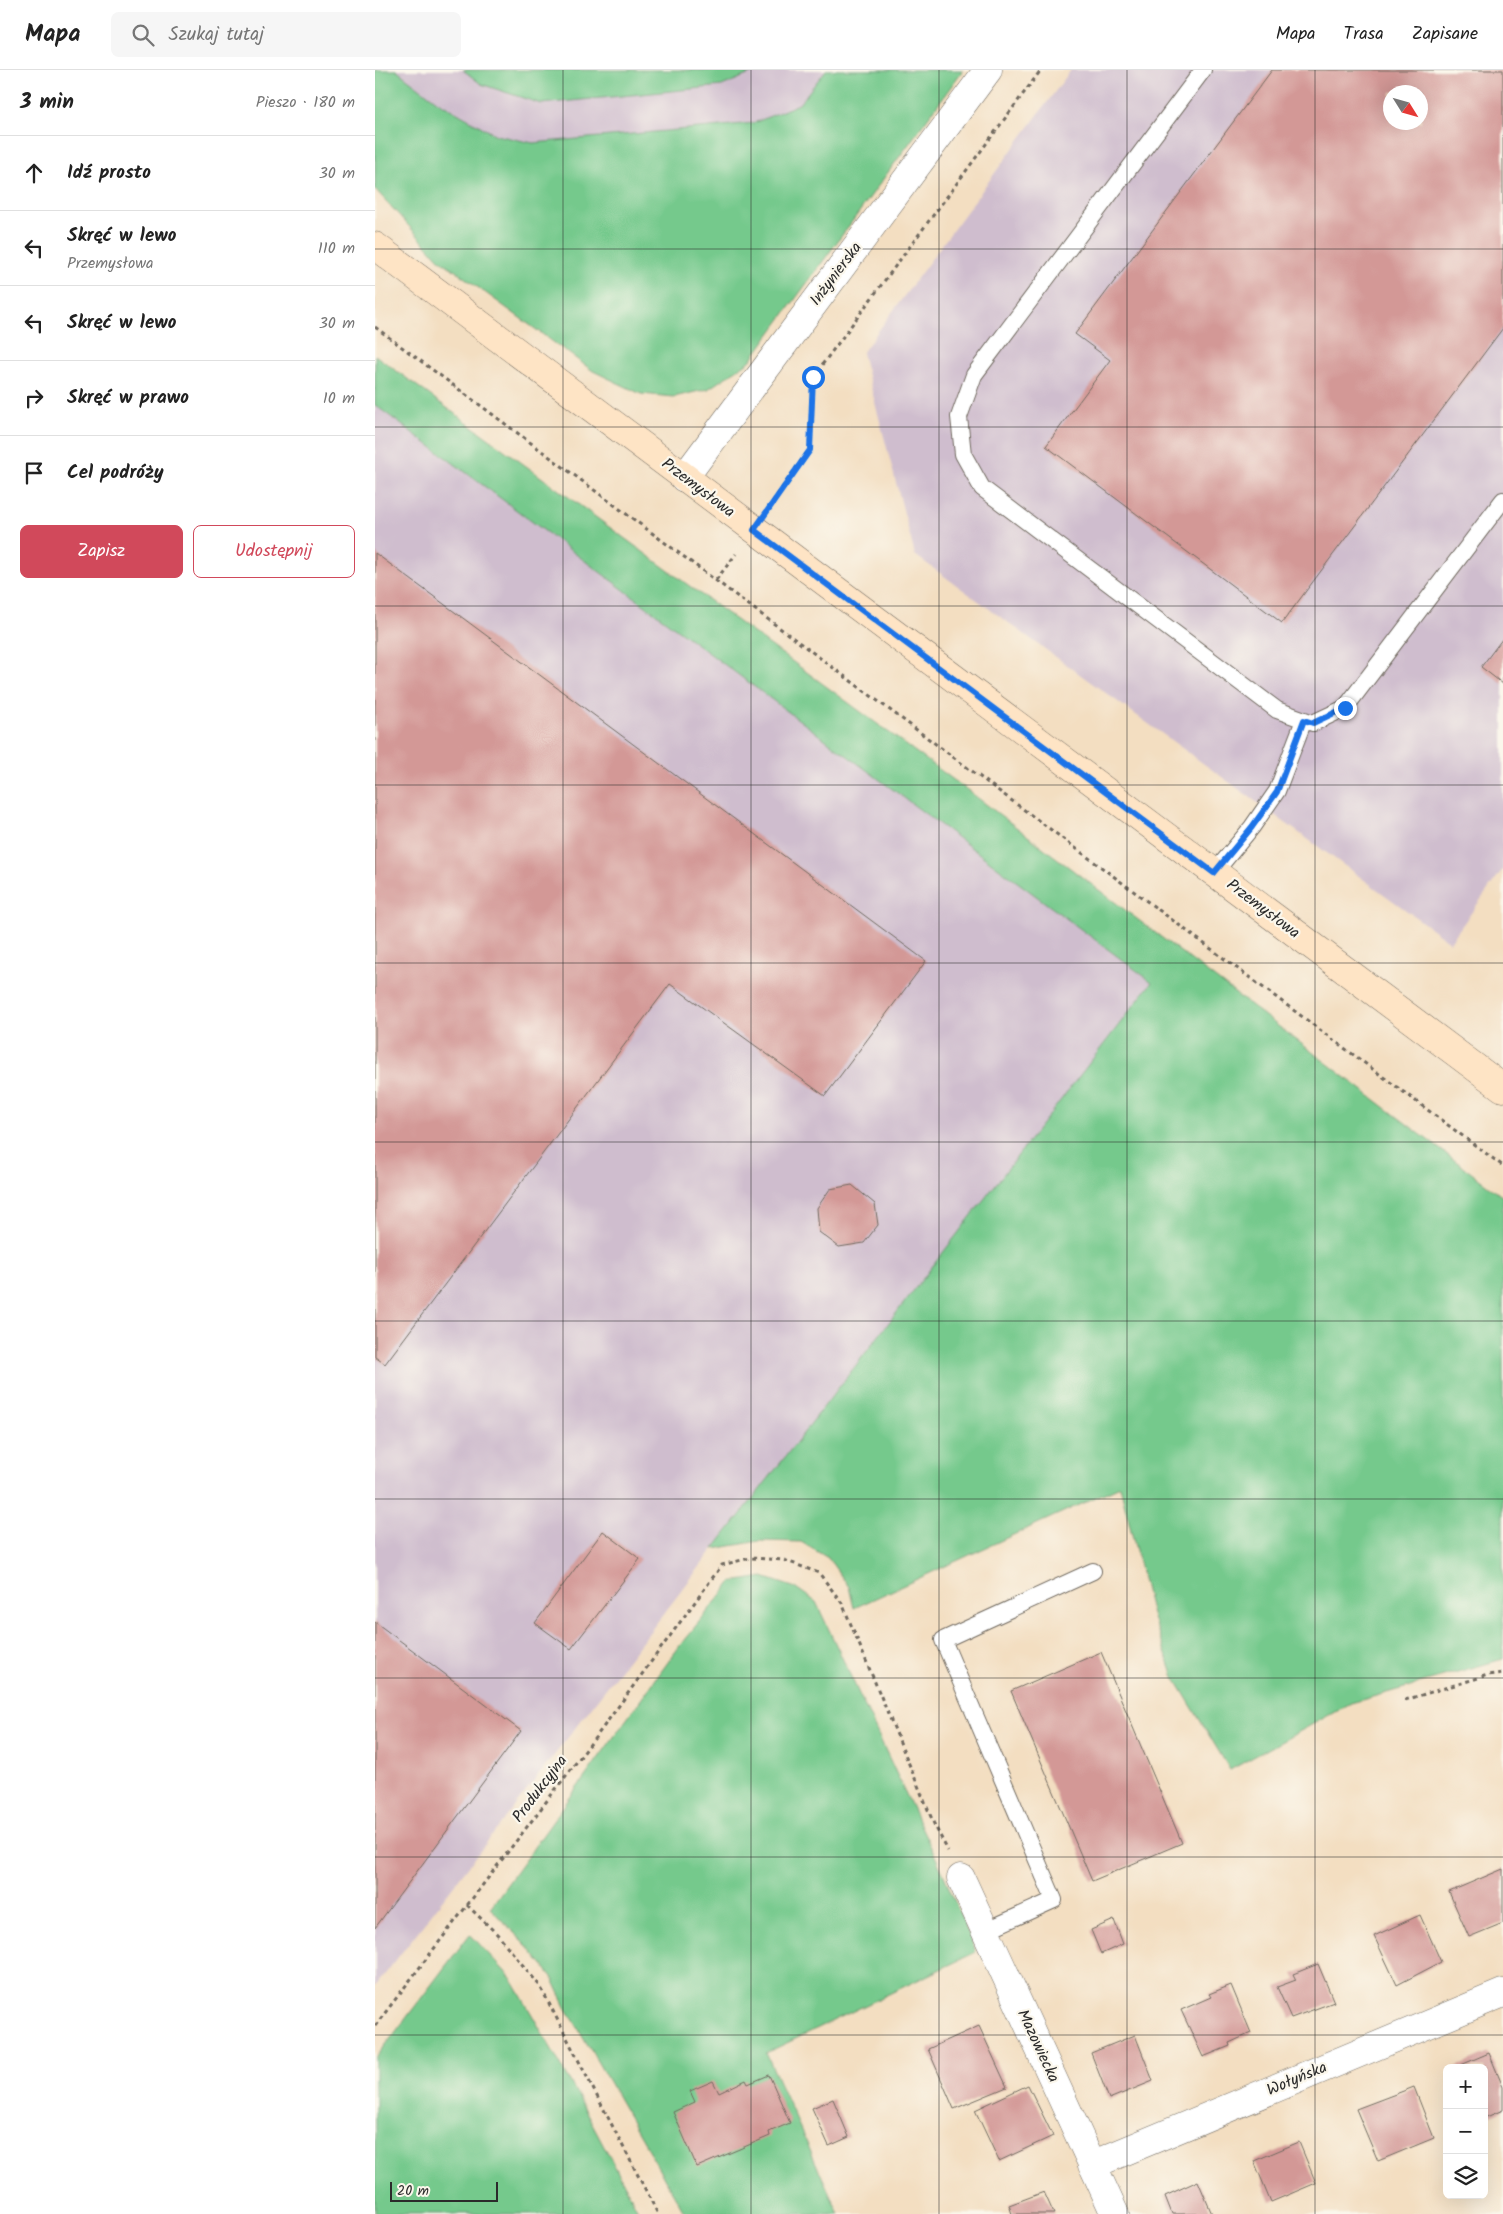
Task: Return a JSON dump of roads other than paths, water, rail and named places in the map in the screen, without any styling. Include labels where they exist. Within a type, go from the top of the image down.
[{"type":"main road","name":"Przemysłowa","points":[[375,246],[683,478],[1503,1088]]},
{"type":"street","name":"Inżynierska","points":[[683,478],[989,70]]},
{"type":"street","name":"Mazowiecka","points":[[961,1878],[1115,2214]]},
{"type":"street","name":"Wołyńska","points":[[1092,2165],[1503,1994]]},
{"type":"lane","points":[[1203,70],[974,375],[959,417],[963,454],[983,488],[1277,710],[1313,723],[1345,708],[1503,500]]},
{"type":"lane","points":[[1214,873],[1252,827],[1277,792],[1304,720]]},
{"type":"lane","points":[[985,1931],[1055,1900],[943,1640],[1093,1571]]}]
